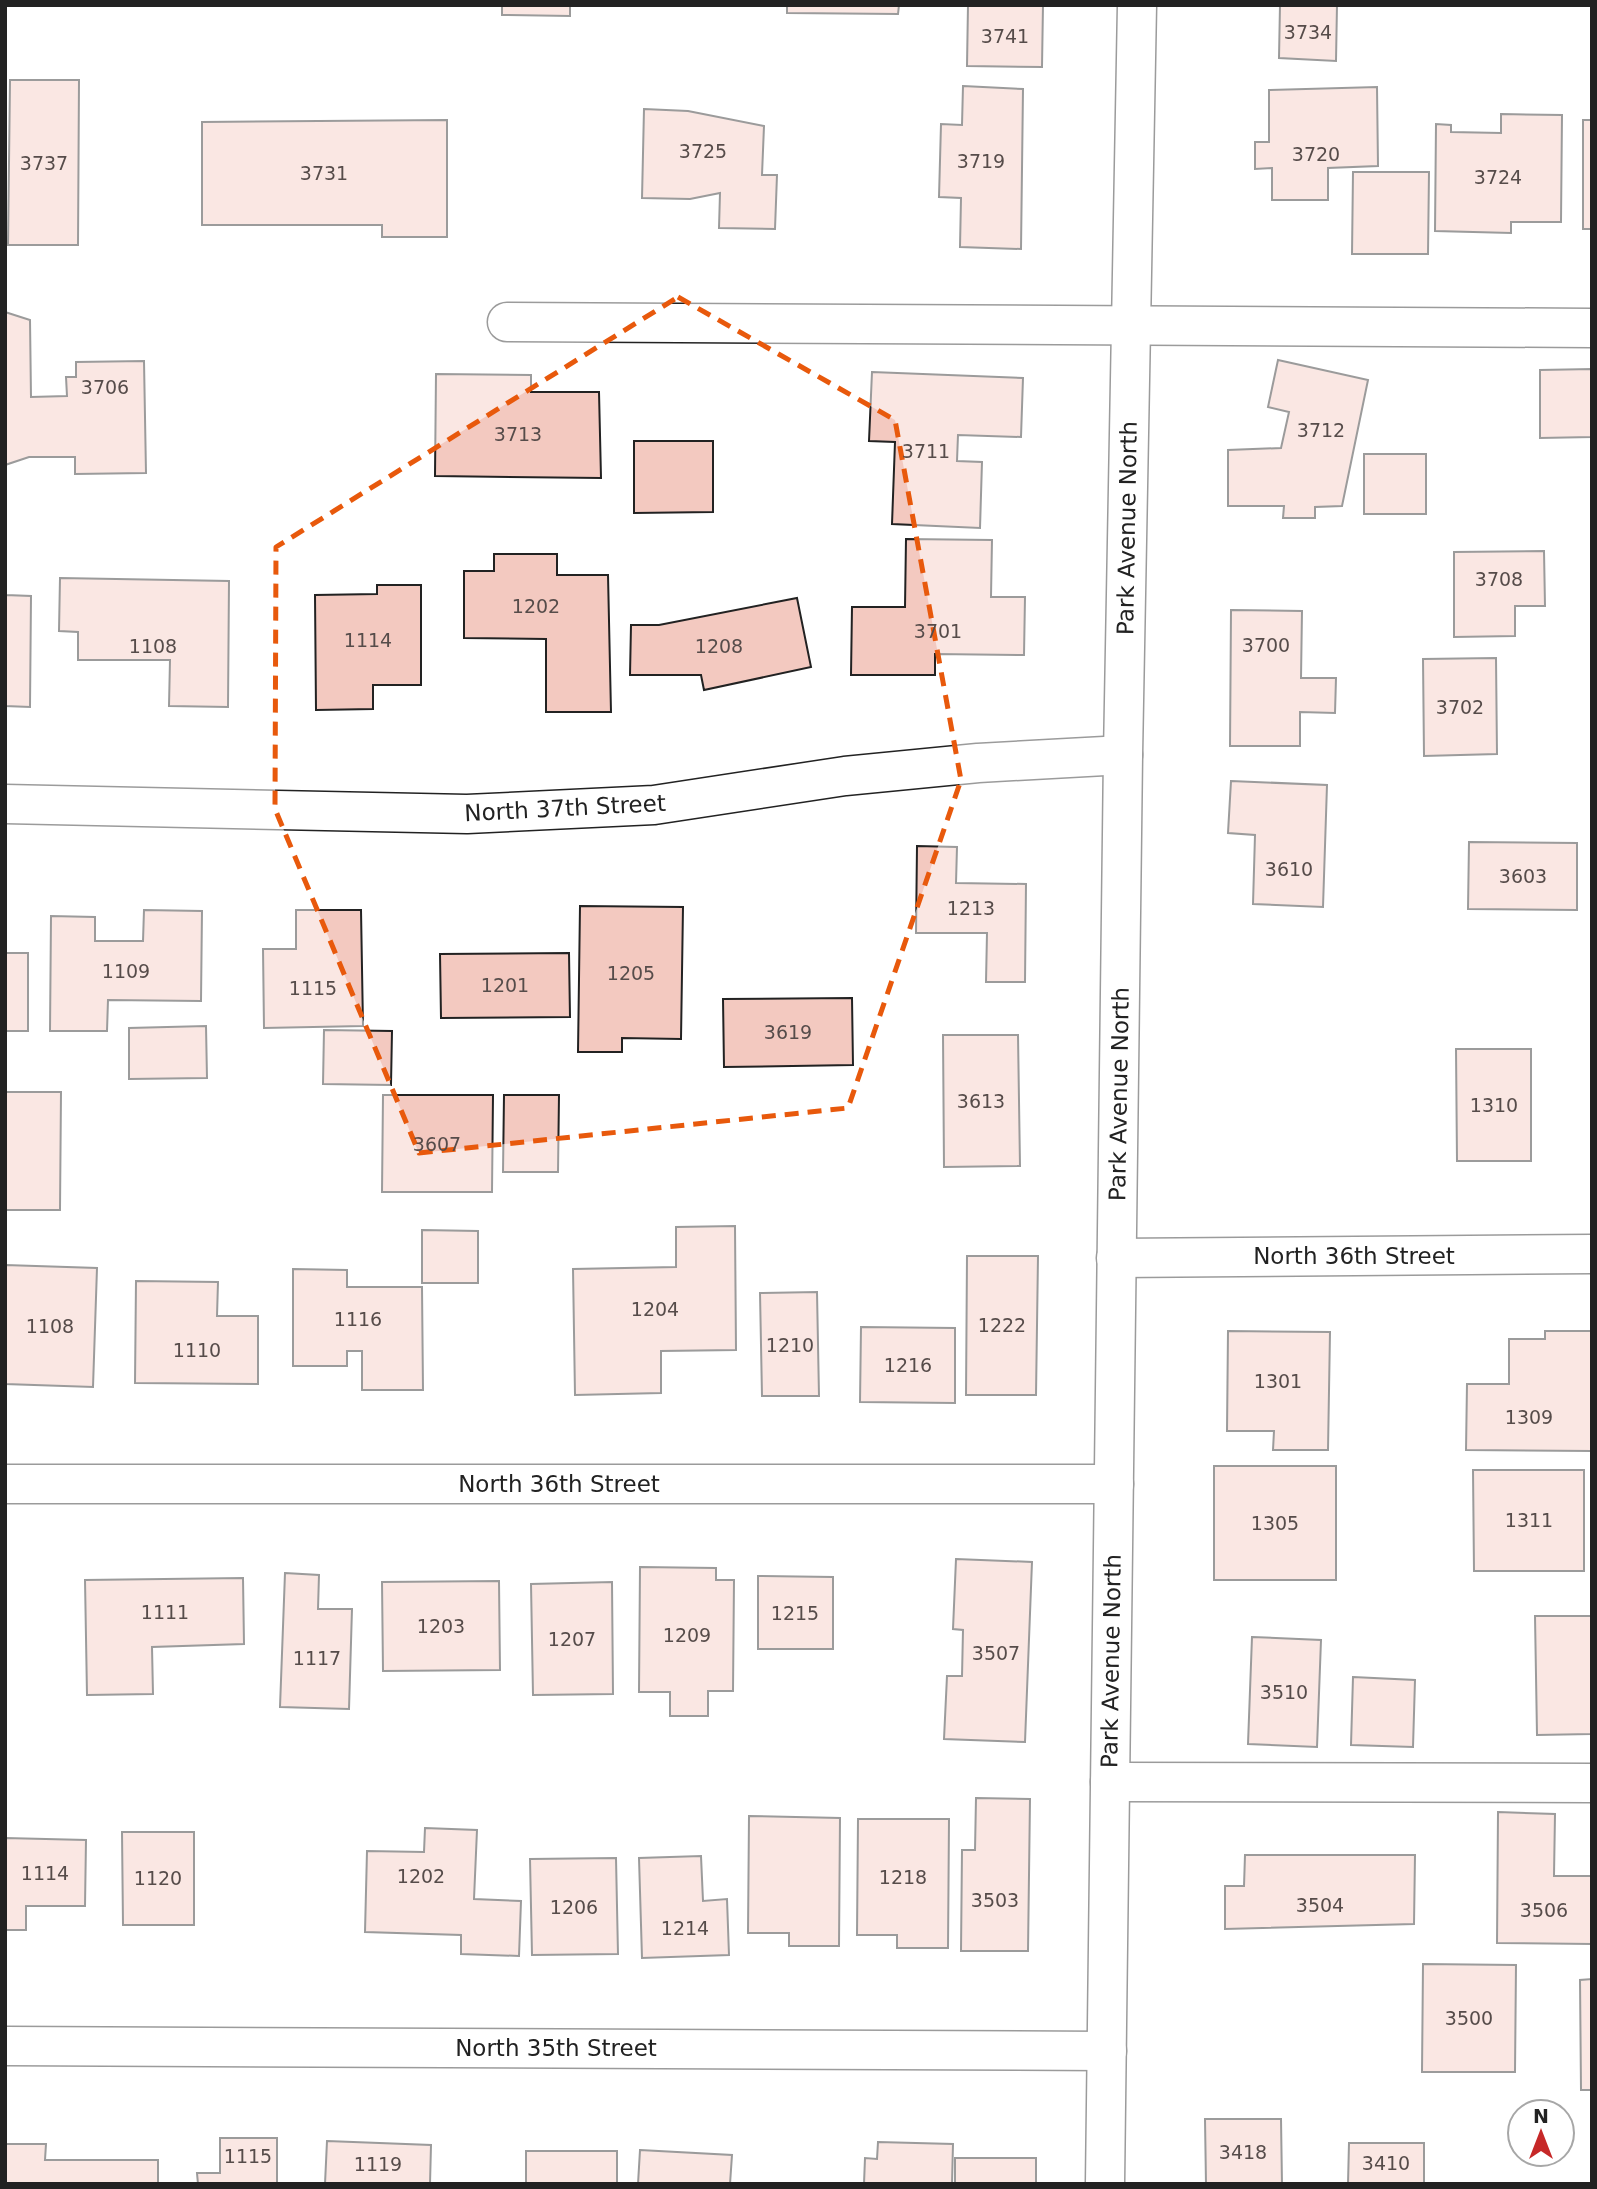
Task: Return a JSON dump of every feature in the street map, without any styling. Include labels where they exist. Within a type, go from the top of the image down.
[{"type":"street","name":"Park Avenue North","points":[[1105,2184],[1123,755],[1137,5]]},
{"type":"street","points":[[508,322],[1592,328]]},
{"type":"street","name":"North 37th Street","points":[[5,804],[467,814],[654,805],[845,776],[978,763],[1123,755]]},
{"type":"street","name":"North 36th Street","points":[[1116,1258],[1592,1254]]},
{"type":"street","name":"North 36th Street","points":[[5,1484],[1114,1484]]},
{"type":"street","points":[[1110,1782],[1592,1783]]},
{"type":"street","name":"North 35th Street","points":[[5,2046],[1107,2051]]},
{"type":"highlighted area","points":[[678,297],[895,420],[961,780],[848,1108],[419,1153],[275,809],[276,547]]},
{"type":"building","points":[[502,5],[570,5],[570,16],[502,15]]},
{"type":"building","points":[[787,5],[899,5],[898,14],[787,13]]},
{"type":"building","points":[[968,5],[1043,5],[1042,67],[967,66]]},
{"type":"building","points":[[1280,5],[1337,5],[1336,61],[1279,58]]},
{"type":"building","points":[[10,80],[79,80],[78,245],[8,245]]},
{"type":"building","points":[[963,86],[1023,89],[1021,249],[960,247],[961,198],[939,197],[941,124],[962,125]]},
{"type":"building","points":[[1377,87],[1378,166],[1328,168],[1328,200],[1272,200],[1272,168],[1255,169],[1255,142],[1269,142],[1269,90]]},
{"type":"building","points":[[644,109],[688,111],[764,126],[762,175],[777,175],[775,229],[719,228],[720,193],[690,199],[642,198]]},
{"type":"building","points":[[1501,114],[1562,115],[1561,222],[1511,222],[1511,233],[1435,231],[1436,124],[1451,125],[1451,132],[1501,133]]},
{"type":"building","points":[[447,120],[447,237],[382,237],[382,225],[202,225],[202,122]]},
{"type":"building","points":[[1583,120],[1592,120],[1592,229],[1583,229]]},
{"type":"building","points":[[1353,172],[1429,172],[1428,254],[1352,254]]},
{"type":"building","points":[[5,312],[30,320],[31,397],[67,396],[66,377],[76,377],[76,362],[144,361],[146,473],[75,474],[75,457],[29,457],[5,465]]},
{"type":"building","points":[[1278,360],[1368,380],[1342,506],[1315,507],[1315,518],[1283,518],[1284,506],[1228,506],[1228,450],[1281,448],[1289,412],[1268,407]]},
{"type":"building","points":[[1592,369],[1592,437],[1540,438],[1540,370]]},
{"type":"building","points":[[872,372],[1023,378],[1021,437],[958,435],[957,461],[982,462],[980,528],[892,524],[895,442],[869,441]]},
{"type":"building","points":[[436,374],[531,375],[531,392],[599,392],[601,478],[435,476]]},
{"type":"building","points":[[634,441],[713,441],[713,512],[634,513]]},
{"type":"building","points":[[1364,454],[1426,454],[1426,514],[1364,514]]},
{"type":"building","points":[[906,539],[992,540],[991,597],[1025,597],[1024,655],[935,654],[935,675],[851,675],[852,607],[905,607]]},
{"type":"building","points":[[1544,551],[1545,606],[1515,606],[1515,636],[1454,637],[1454,552]]},
{"type":"building","points":[[494,554],[557,554],[557,575],[608,575],[611,712],[546,712],[546,639],[464,638],[464,571],[494,571]]},
{"type":"building","points":[[5,575],[6,595],[31,596],[30,707],[5,706]]},
{"type":"building","points":[[60,578],[229,581],[228,707],[169,706],[170,660],[78,660],[78,632],[59,631]]},
{"type":"building","points":[[377,585],[421,585],[421,685],[373,685],[373,709],[316,710],[315,595],[377,594]]},
{"type":"building","points":[[797,598],[811,667],[704,690],[701,675],[630,675],[631,625],[659,625]]},
{"type":"building","points":[[1231,610],[1302,611],[1301,678],[1336,678],[1335,713],[1300,712],[1300,746],[1230,746]]},
{"type":"building","points":[[1496,658],[1497,754],[1424,756],[1423,659]]},
{"type":"building","points":[[1231,781],[1327,785],[1323,907],[1253,904],[1255,835],[1228,833]]},
{"type":"building","points":[[1469,842],[1577,843],[1577,910],[1468,909]]},
{"type":"building","points":[[917,846],[957,847],[956,883],[1026,884],[1025,982],[986,982],[987,933],[916,933]]},
{"type":"building","points":[[580,906],[683,907],[681,1039],[622,1038],[622,1052],[578,1052]]},
{"type":"building","points":[[144,910],[202,911],[201,1001],[108,1000],[107,1031],[50,1031],[51,916],[95,917],[95,941],[143,941]]},
{"type":"building","points":[[296,910],[361,910],[363,1026],[264,1028],[263,949],[296,949]]},
{"type":"building","points":[[5,953],[28,953],[28,1031],[5,1031]]},
{"type":"building","points":[[569,953],[570,1017],[441,1018],[440,954]]},
{"type":"building","points":[[852,998],[853,1065],[724,1067],[723,999]]},
{"type":"building","points":[[206,1026],[207,1078],[129,1079],[129,1028]]},
{"type":"building","points":[[324,1030],[392,1031],[391,1085],[323,1084]]},
{"type":"building","points":[[943,1035],[1018,1035],[1020,1166],[944,1167]]},
{"type":"building","points":[[1456,1049],[1531,1049],[1531,1161],[1457,1161]]},
{"type":"building","points":[[5,1092],[61,1092],[60,1210],[5,1210]]},
{"type":"building","points":[[383,1095],[493,1095],[492,1192],[382,1192]]},
{"type":"building","points":[[504,1095],[559,1095],[558,1172],[503,1172]]},
{"type":"building","points":[[735,1226],[736,1350],[661,1351],[661,1393],[575,1395],[573,1269],[676,1267],[676,1227]]},
{"type":"building","points":[[422,1230],[478,1231],[478,1283],[422,1283]]},
{"type":"building","points":[[967,1256],[1038,1256],[1036,1395],[966,1395]]},
{"type":"building","points":[[5,1265],[97,1268],[93,1387],[5,1384]]},
{"type":"building","points":[[293,1269],[347,1270],[347,1287],[422,1287],[423,1390],[362,1390],[362,1351],[347,1351],[347,1366],[293,1366]]},
{"type":"building","points":[[136,1281],[218,1282],[217,1316],[258,1316],[258,1384],[135,1383]]},
{"type":"building","points":[[817,1292],[819,1396],[762,1396],[760,1293]]},
{"type":"building","points":[[861,1327],[955,1328],[955,1403],[860,1402]]},
{"type":"building","points":[[1228,1331],[1330,1332],[1328,1450],[1273,1450],[1274,1431],[1227,1431]]},
{"type":"building","points":[[1545,1331],[1592,1331],[1592,1451],[1466,1450],[1467,1384],[1509,1384],[1509,1339],[1545,1339]]},
{"type":"building","points":[[1214,1466],[1336,1466],[1336,1580],[1214,1580]]},
{"type":"building","points":[[1473,1470],[1584,1470],[1584,1571],[1474,1571]]},
{"type":"building","points":[[956,1559],[1032,1562],[1025,1742],[944,1739],[947,1676],[962,1676],[963,1630],[953,1629]]},
{"type":"building","points":[[640,1567],[716,1568],[716,1580],[734,1580],[733,1691],[708,1691],[708,1716],[670,1716],[670,1692],[639,1692]]},
{"type":"building","points":[[285,1573],[319,1575],[318,1609],[352,1609],[349,1709],[280,1707]]},
{"type":"building","points":[[758,1576],[833,1577],[833,1649],[758,1649]]},
{"type":"building","points":[[243,1578],[244,1644],[152,1647],[153,1694],[87,1695],[85,1580]]},
{"type":"building","points":[[499,1581],[500,1670],[383,1671],[382,1582]]},
{"type":"building","points":[[612,1582],[613,1694],[533,1695],[531,1584]]},
{"type":"building","points":[[1535,1616],[1592,1616],[1591,1734],[1537,1735]]},
{"type":"building","points":[[1252,1637],[1321,1640],[1317,1747],[1248,1744]]},
{"type":"building","points":[[1353,1677],[1415,1680],[1413,1747],[1351,1745]]},
{"type":"building","points":[[976,1798],[1030,1799],[1028,1951],[961,1951],[962,1850],[975,1850]]},
{"type":"building","points":[[1498,1812],[1555,1814],[1554,1876],[1592,1876],[1592,1944],[1497,1943]]},
{"type":"building","points":[[749,1816],[840,1818],[839,1946],[789,1946],[789,1933],[748,1933]]},
{"type":"building","points":[[858,1819],[949,1819],[948,1948],[897,1948],[897,1935],[857,1935]]},
{"type":"building","points":[[425,1828],[477,1830],[474,1899],[521,1901],[519,1956],[461,1954],[461,1935],[365,1932],[367,1851],[424,1852]]},
{"type":"building","points":[[122,1832],[194,1832],[194,1925],[123,1925]]},
{"type":"building","points":[[5,1838],[86,1840],[85,1906],[26,1906],[26,1930],[5,1930]]},
{"type":"building","points":[[1245,1855],[1415,1855],[1414,1924],[1225,1929],[1225,1886],[1244,1886]]},
{"type":"building","points":[[701,1856],[703,1901],[727,1899],[729,1955],[642,1958],[639,1858]]},
{"type":"building","points":[[616,1858],[618,1954],[532,1955],[530,1859]]},
{"type":"building","points":[[1423,1964],[1516,1965],[1515,2072],[1422,2072]]},
{"type":"building","points":[[1592,1979],[1592,2090],[1581,2090],[1580,1980]]},
{"type":"building","points":[[1205,2119],[1281,2119],[1282,2184],[1206,2184]]},
{"type":"building","points":[[220,2138],[277,2138],[277,2184],[198,2184],[197,2173],[220,2173]]},
{"type":"building","points":[[327,2141],[431,2145],[430,2184],[325,2184]]},
{"type":"building","points":[[878,2142],[953,2144],[952,2184],[864,2184],[865,2158],[877,2159]]},
{"type":"building","points":[[1349,2143],[1424,2143],[1424,2184],[1348,2184]]},
{"type":"building","points":[[5,2144],[46,2144],[45,2160],[158,2160],[158,2184],[5,2184]]},
{"type":"building","points":[[640,2150],[732,2155],[730,2184],[638,2184]]},
{"type":"building","points":[[526,2151],[617,2151],[617,2184],[526,2184]]},
{"type":"building","points":[[955,2158],[1036,2158],[1036,2184],[955,2184]]}]
